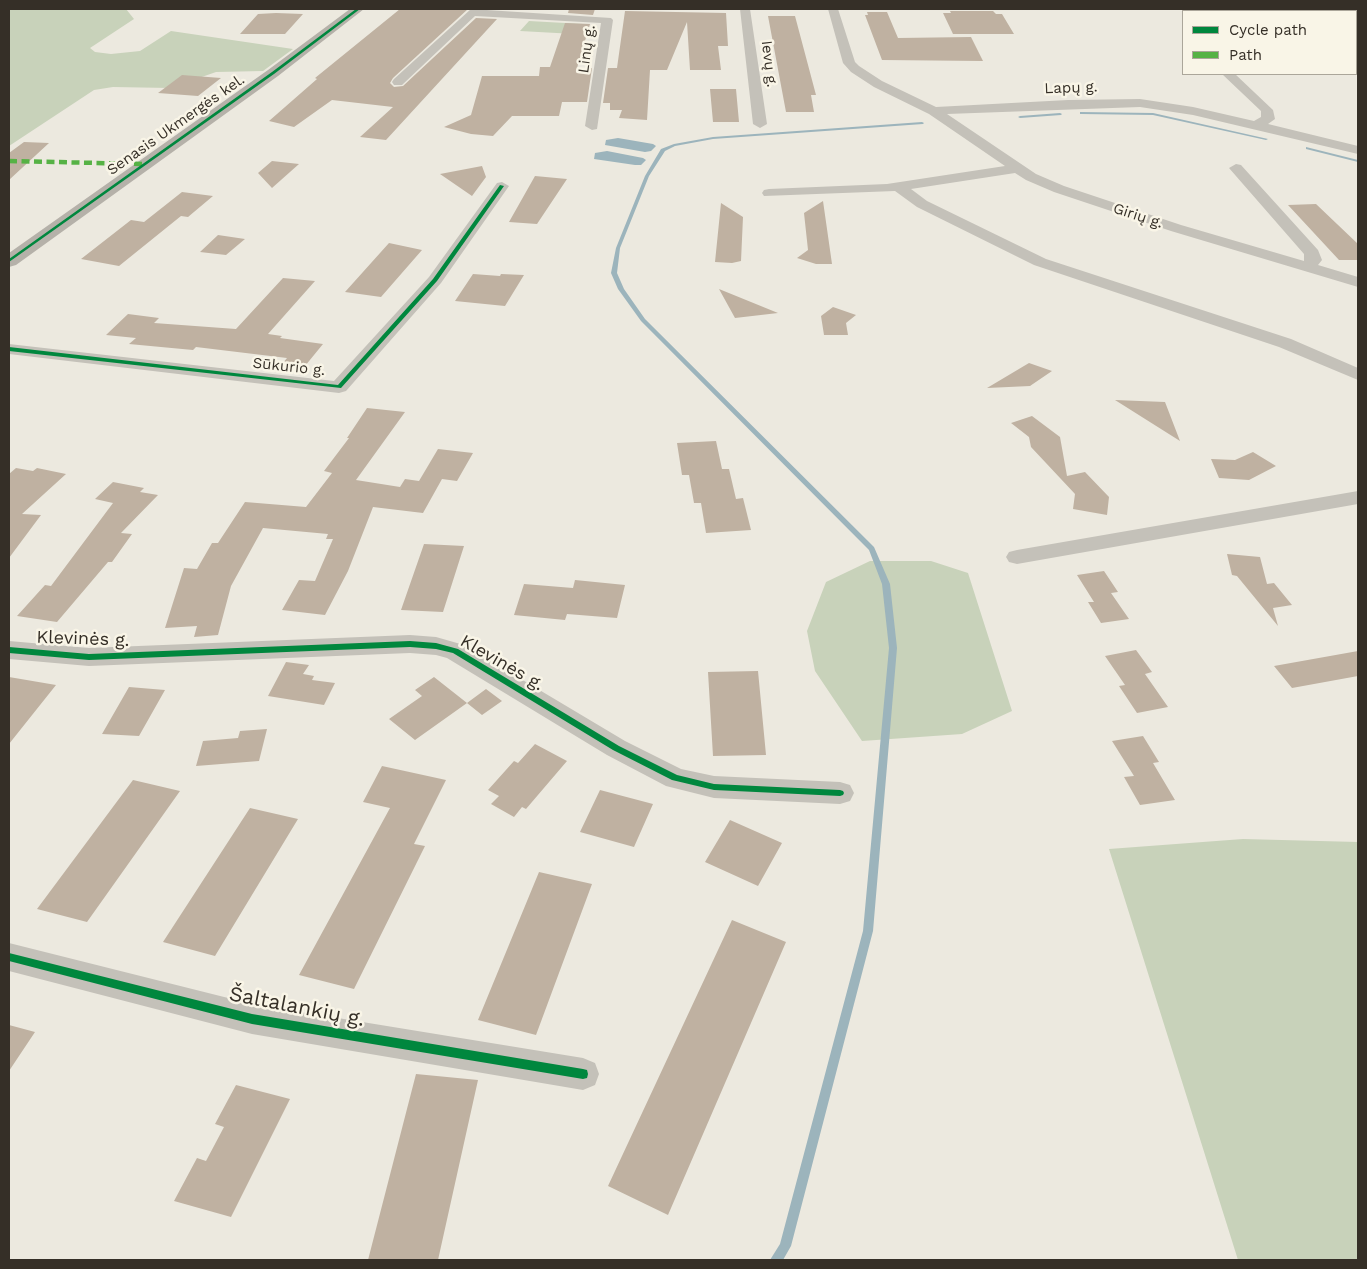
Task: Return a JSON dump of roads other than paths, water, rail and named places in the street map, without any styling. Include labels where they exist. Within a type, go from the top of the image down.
[{"type":"main road","name":"Senasis Ukmergės kel.","points":[[9,261],[273,73],[358,9]]},
{"type":"street","name":"Ievų g.","points":[[746,9],[760,124]]},
{"type":"street","name":"Lapų g.","points":[[833,9],[849,63],[878,84],[934,111],[1068,104],[1140,104],[1193,111],[1358,150]]},
{"type":"street","name":"Linų g.","points":[[398,82],[475,11],[607,20],[592,126]]},
{"type":"street","points":[[1229,75],[1267,110],[1268,119],[1255,125]]},
{"type":"street","name":"Girių g.","points":[[934,111],[1018,168],[1059,189],[1102,204],[1358,282]]},
{"type":"street","points":[[769,193],[899,187],[1018,168]]},
{"type":"street","points":[[1236,168],[1312,253],[1314,260],[1308,266]]},
{"type":"street","name":"Sūkurio g.","points":[[9,349],[339,387],[435,280],[502,186]]},
{"type":"street","points":[[899,187],[922,204],[1040,262],[1286,343],[1358,375]]},
{"type":"street","points":[[1017,557],[1358,498]]},
{"type":"street","name":"Klevinės g.","points":[[9,650],[88,657],[410,644],[436,646],[455,651],[616,748],[675,778],[714,787],[840,793]]},
{"type":"street","name":"Šaltalankių g.","points":[[9,957],[252,1019],[583,1074]]},
{"type":"water","points":[[618,138],[656,146],[651,151],[645,152],[605,145],[606,140]]},
{"type":"water","points":[[607,151],[646,160],[641,165],[635,165],[594,159],[595,153]]},
{"type":"waterway","points":[[1081,113],[1153,114],[1266,139]]},
{"type":"waterway","points":[[1020,117],[1060,114]]},
{"type":"waterway","points":[[776,1260],[785,1246],[868,931],[893,648],[886,584],[872,549],[643,320],[621,289],[614,273],[618,248],[647,176],[663,150],[674,145],[713,138],[922,123]]},
{"type":"waterway","points":[[1308,148],[1358,161]]}]
